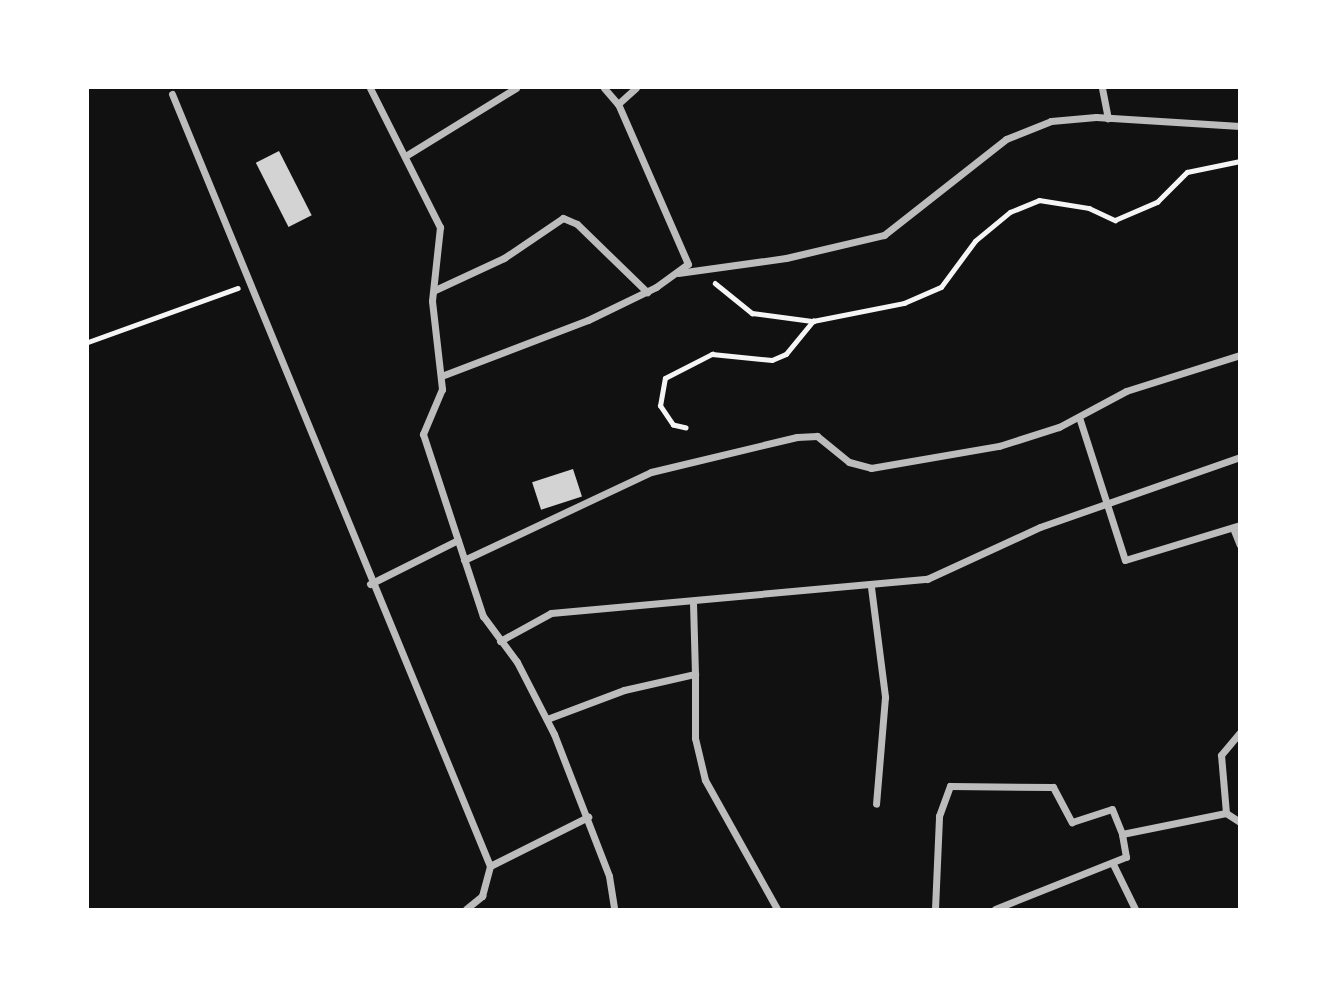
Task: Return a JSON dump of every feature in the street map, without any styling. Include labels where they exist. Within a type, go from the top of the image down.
[{"type":"street","points":[[370,88],[407,155],[440,228],[435,290],[444,375],[440,401],[423,434],[483,616],[547,719],[588,817],[614,909]]},
{"type":"street","points":[[407,155],[516,88]]},
{"type":"street","points":[[604,88],[618,104],[688,253],[678,273]]},
{"type":"street","points":[[618,104],[636,88]]},
{"type":"street","points":[[1102,88],[1108,118]]},
{"type":"street","points":[[172,94],[370,584],[490,866],[482,895],[466,909]]},
{"type":"street","points":[[444,375],[526,347],[647,292],[678,273],[786,258],[884,235],[1021,130],[1108,118],[1240,126]]},
{"type":"street","points":[[435,290],[504,258],[563,218],[577,223],[647,292]]},
{"type":"street","points":[[464,560],[632,478],[776,440],[817,436],[849,462],[871,468],[1027,440],[1079,417],[1126,391],[1240,355]]},
{"type":"street","points":[[1079,417],[1105,504],[1129,561],[1236,526],[1240,545]]},
{"type":"street","points":[[500,641],[551,613],[693,604],[871,587],[949,572],[1105,504],[1240,457]]},
{"type":"street","points":[[370,584],[458,540]]},
{"type":"street","points":[[871,587],[885,697],[876,804]]},
{"type":"street","points":[[693,604],[695,738],[705,780],[777,909]]},
{"type":"street","points":[[547,719],[624,690],[695,674]]},
{"type":"street","points":[[1226,813],[1221,755],[1240,732]]},
{"type":"street","points":[[934,909],[939,816],[950,786],[1053,787],[1072,822],[1112,809],[1127,856],[1113,864],[995,909]]},
{"type":"street","points":[[1122,834],[1226,813],[1240,821]]},
{"type":"street","points":[[490,866],[588,817]]},
{"type":"street","points":[[1113,864],[1135,909]]},
{"type":"path","points":[[699,268],[752,313],[813,321],[927,297],[975,241],[1010,212],[1039,200],[1089,208],[1115,220],[1157,202],[1187,172],[1240,161]]},
{"type":"path","points":[[88,342],[250,285]]},
{"type":"path","points":[[686,428],[673,425],[660,406],[665,378],[712,354],[772,360],[786,354],[813,321]]},
{"type":"building","points":[[279,151],[312,215],[289,227],[256,163]]},
{"type":"building","points":[[573,469],[582,497],[541,510],[532,482]]}]
